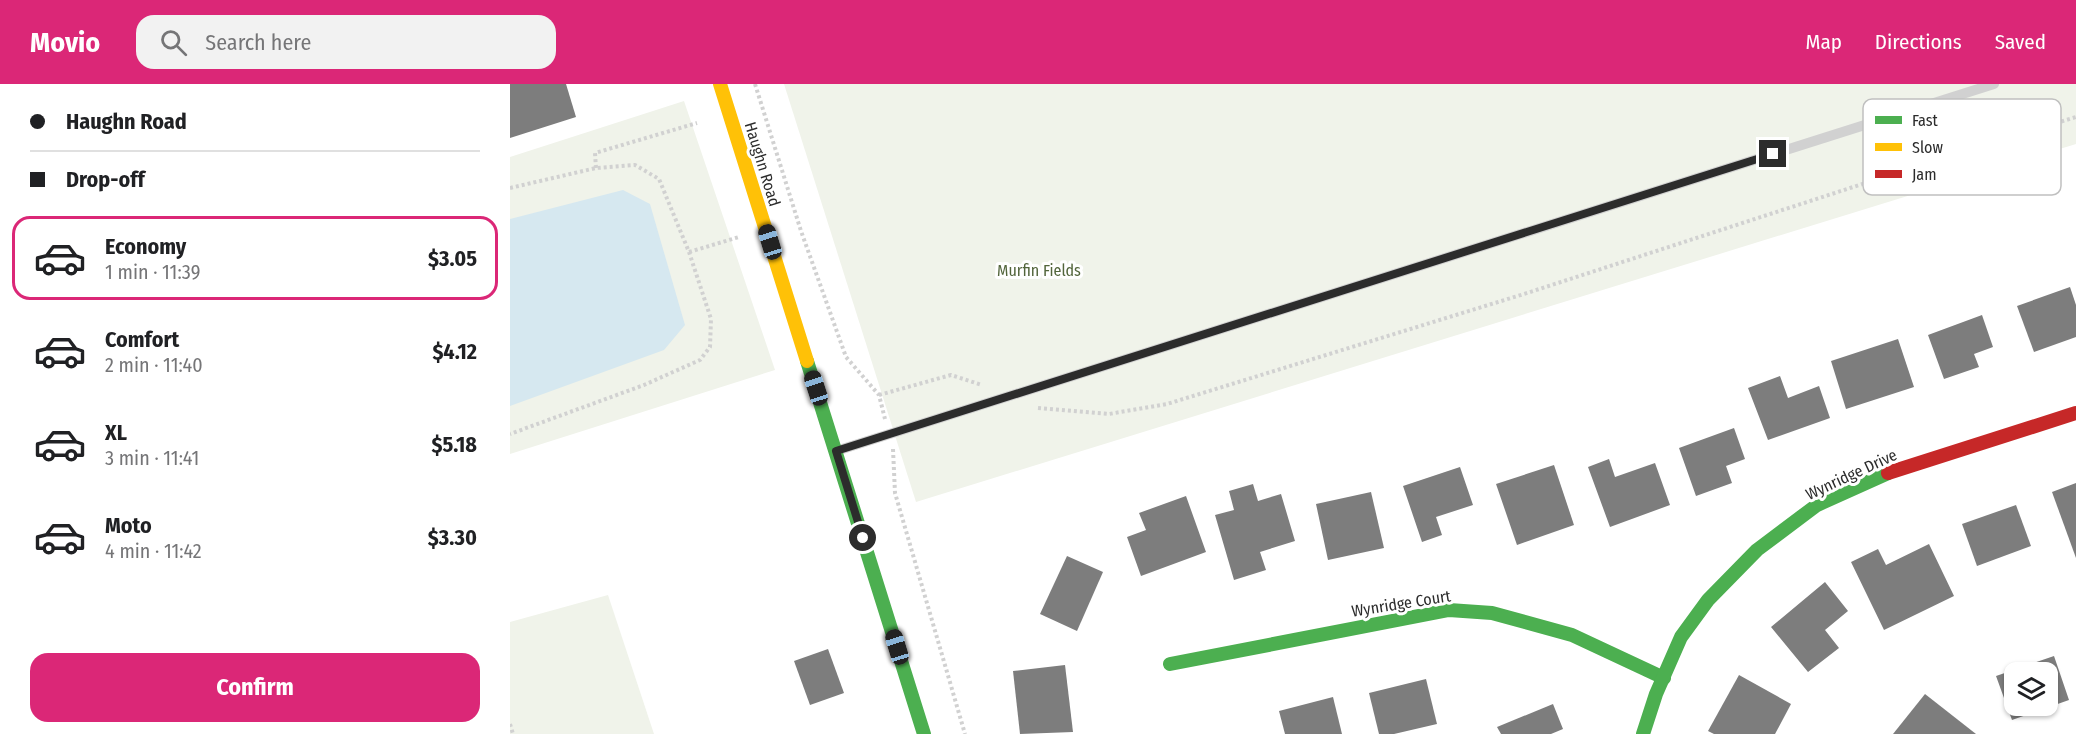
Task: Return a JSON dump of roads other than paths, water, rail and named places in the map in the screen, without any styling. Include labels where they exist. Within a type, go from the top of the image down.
[{"type":"street","name":"Haughn Road","points":[[720,84],[924,734]]},
{"type":"street","name":"Wynridge Drive","points":[[1643,734],[1656,694],[1681,637],[1708,600],[1757,550],[1817,505],[1894,470],[2076,413]]},
{"type":"street","name":"Wynridge Court","points":[[1170,664],[1449,610],[1492,613],[1572,635],[1664,678]]},
{"type":"lane","points":[[1947,99],[1994,84]]},
{"type":"lane","points":[[836,451],[1863,125]]},
{"type":"park label","name":"Murfin Fields","points":[[1039,270]]}]
